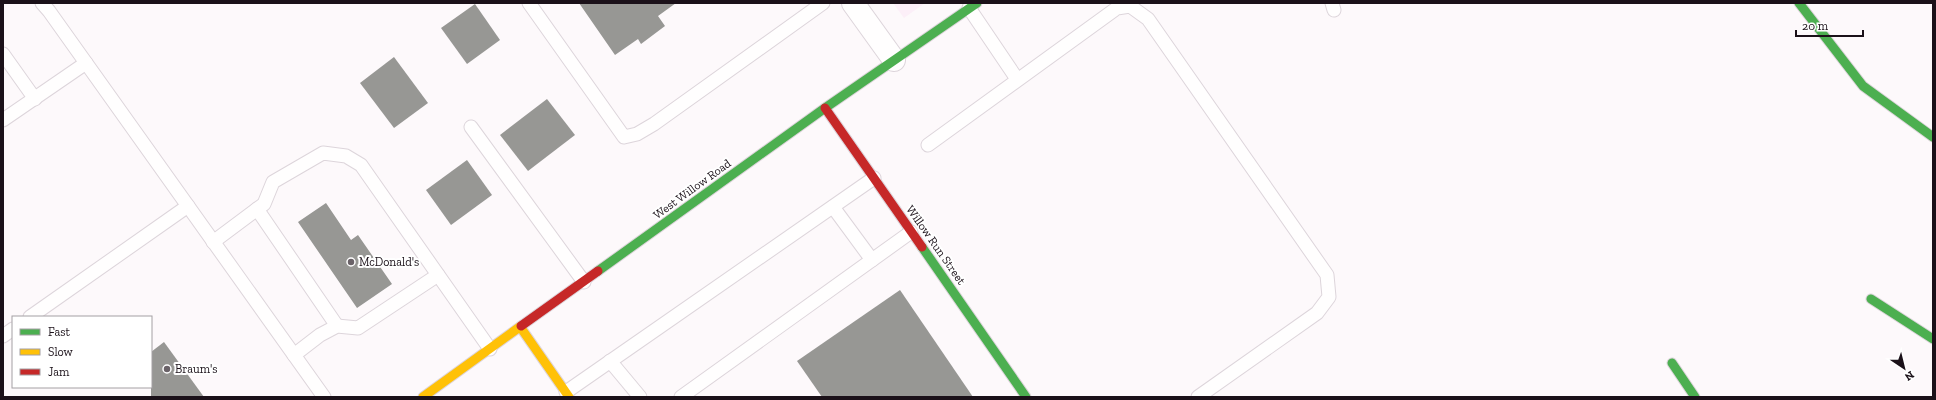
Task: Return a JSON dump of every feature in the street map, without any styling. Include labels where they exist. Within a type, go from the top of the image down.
[{"type":"street","points":[[853,3],[894,60]]},
{"type":"street","points":[[1799,3],[1863,86],[1933,137]]},
{"type":"street","name":"West Willow Road","points":[[423,397],[825,108],[973,6]]},
{"type":"street","name":"Willow Run Street","points":[[825,108],[1026,397]]},
{"type":"street","points":[[1871,298],[1933,339]]},
{"type":"street","points":[[521,328],[567,394]]},
{"type":"street","points":[[1672,363],[1695,397]]},
{"type":"lane","points":[[42,3],[324,397]]},
{"type":"lane","points":[[529,3],[624,136],[637,134],[654,124],[823,3]]},
{"type":"lane","points":[[973,6],[1017,78]]},
{"type":"lane","points":[[928,145],[1017,78],[1117,8],[1130,6],[1148,19],[1327,275],[1329,297],[1318,313],[1198,397]]},
{"type":"lane","points":[[3,54],[34,99]]},
{"type":"lane","points":[[3,120],[86,63]]},
{"type":"lane","points":[[471,127],[584,282]]},
{"type":"lane","points":[[213,242],[264,204],[274,182],[323,153],[346,156],[361,165],[490,349]]},
{"type":"lane","points":[[567,394],[610,361],[874,178]]},
{"type":"lane","points":[[31,316],[188,206]]},
{"type":"lane","points":[[833,207],[872,260]]},
{"type":"lane","points":[[257,208],[337,326]]},
{"type":"lane","points":[[681,397],[911,232]]},
{"type":"lane","points":[[294,355],[320,335],[337,326],[358,328],[438,275]]},
{"type":"lane","points":[[3,336],[12,330]]},
{"type":"lane","points":[[610,361],[640,397]]},
{"type":"shaded area","points":[[893,3],[925,3],[904,18]]},
{"type":"building","points":[[579,3],[676,3],[658,16],[665,26],[641,44],[638,39],[615,55]]},
{"type":"building","points":[[475,4],[500,40],[467,64],[441,28]]},
{"type":"building","points":[[394,57],[428,103],[394,128],[360,83]]},
{"type":"building","points":[[547,99],[575,135],[528,171],[500,135]]},
{"type":"building","points":[[467,160],[492,195],[451,225],[426,190]]},
{"type":"building","name":"McDonald's","points":[[326,203],[351,240],[358,235],[392,284],[357,308],[298,222]]},
{"type":"building","points":[[900,290],[973,397],[822,397],[797,361]]},
{"type":"building","name":"Braum's","points":[[164,342],[204,397],[151,397],[152,351]]},
{"type":"traffic: fast","points":[[598,271],[825,108],[977,3]]},
{"type":"traffic: fast","points":[[1799,3],[1863,86],[1933,137]]},
{"type":"traffic: fast","points":[[922,247],[1026,397]]},
{"type":"traffic: fast","points":[[1871,299],[1933,339]]},
{"type":"traffic: fast","points":[[1672,363],[1695,397]]},
{"type":"traffic: slow","points":[[423,397],[521,326]]},
{"type":"traffic: slow","points":[[521,328],[569,397]]},
{"type":"traffic: jam","points":[[825,108],[922,247]]},
{"type":"traffic: jam","points":[[521,326],[598,271]]},
{"type":"place","name":"McDonald's","points":[[351,262]]},
{"type":"place","name":"Braum's","points":[[167,369]]}]
